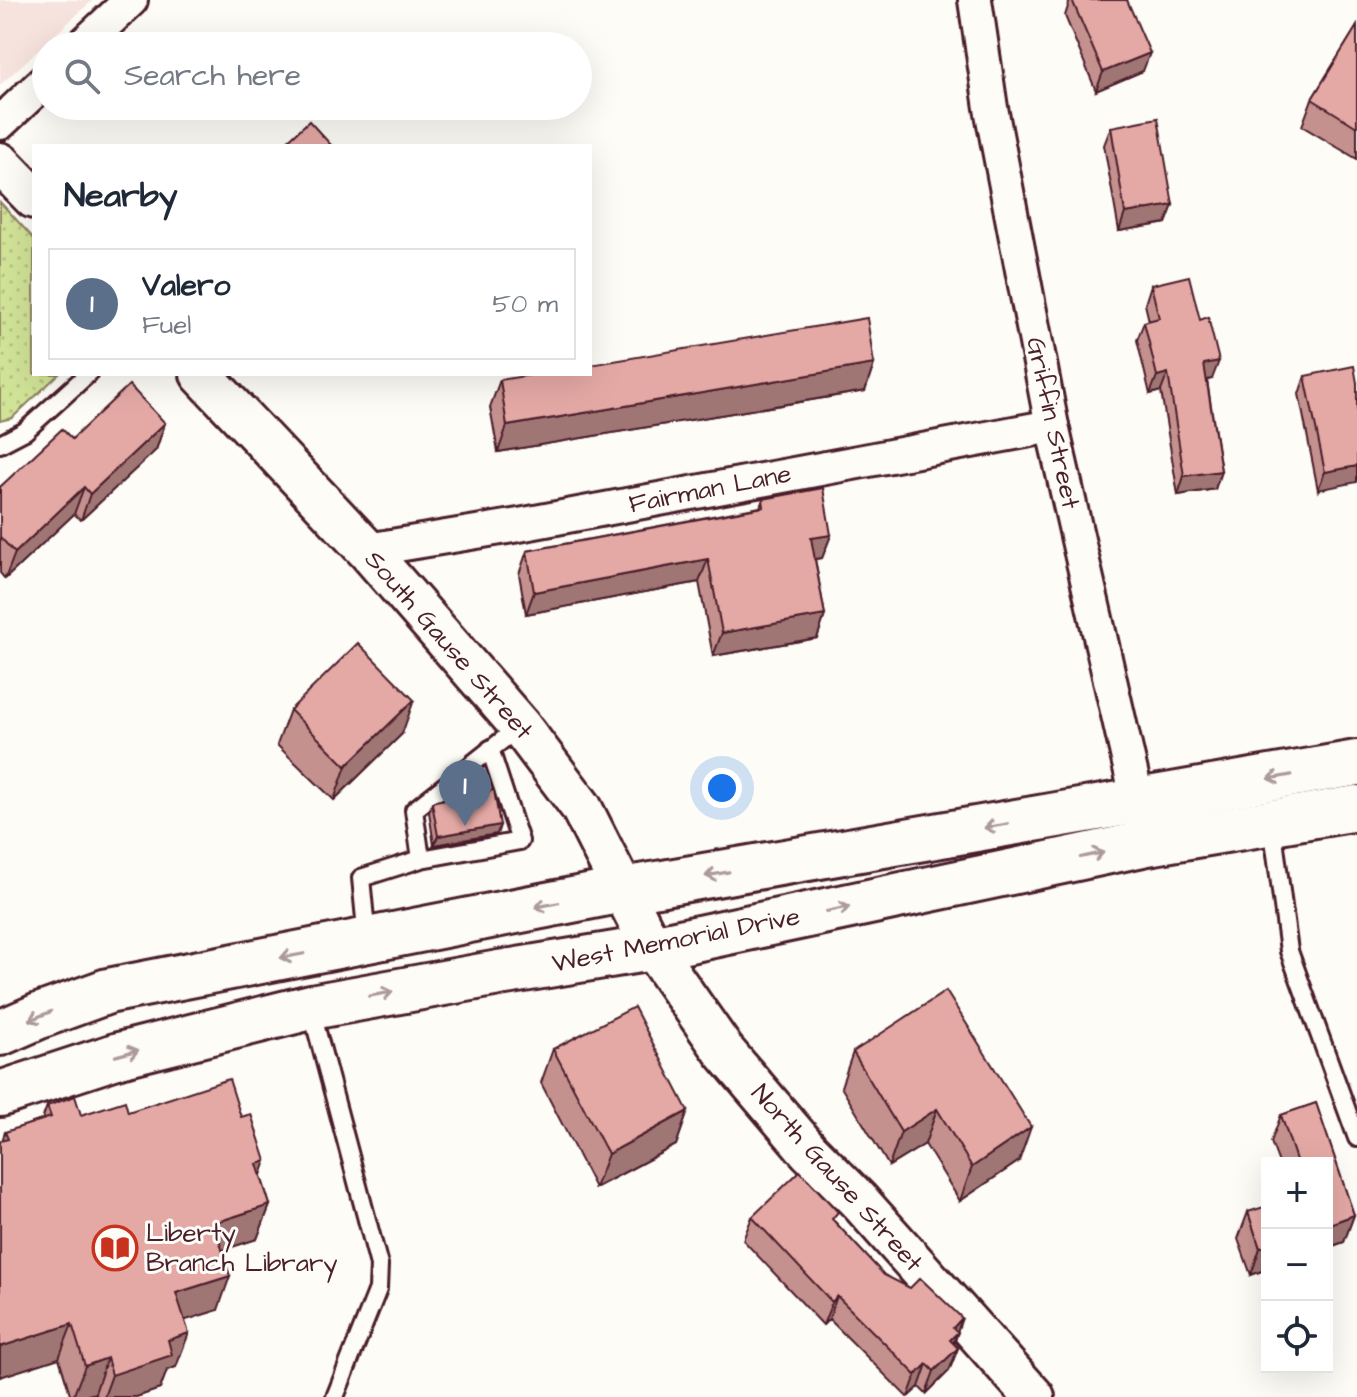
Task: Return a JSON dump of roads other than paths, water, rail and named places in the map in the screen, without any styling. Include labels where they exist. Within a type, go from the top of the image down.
[{"type":"main road","name":"West Memorial Drive","points":[[0,1094],[119,1055],[311,1007],[652,948],[1143,822],[1357,763]]},
{"type":"main road","name":"West Memorial Drive","points":[[0,1033],[108,991],[623,890],[1143,822],[1271,822],[1357,808]]},
{"type":"street","points":[[97,32],[131,0]]},
{"type":"street","name":"Griffin Street","points":[[975,0],[991,108],[1052,426],[1143,822]]},
{"type":"street","points":[[0,123],[32,93]]},
{"type":"street","points":[[0,163],[32,196]]},
{"type":"street","name":"South Gause Street","points":[[203,376],[367,550],[505,738],[581,807],[652,948]]},
{"type":"street","name":"Fairman Lane","points":[[367,550],[1052,426]]},
{"type":"street","name":"North Gause Street","points":[[652,948],[724,1051],[809,1151],[859,1201],[1034,1397]]},
{"type":"lane","points":[[0,444],[25,431],[86,376]]},
{"type":"lane","points":[[421,859],[414,810],[505,738]]},
{"type":"lane","points":[[367,941],[361,878],[421,859],[520,841],[505,738]]},
{"type":"lane","points":[[1271,822],[1289,951],[1357,1138]]},
{"type":"lane","points":[[311,1007],[379,1265],[378,1289],[335,1397]]},
{"type":"place","name":"Valero","points":[[465,826]]},
{"type":"place","name":"Liberty Branch Library","points":[[115,1248]]}]
